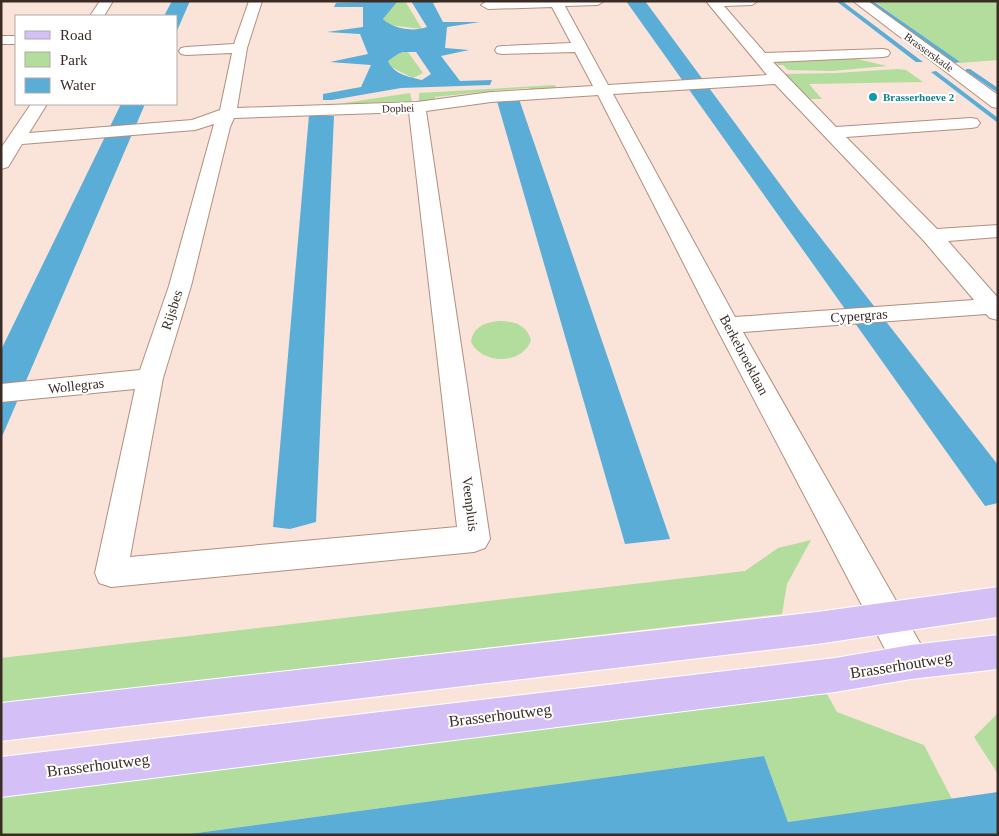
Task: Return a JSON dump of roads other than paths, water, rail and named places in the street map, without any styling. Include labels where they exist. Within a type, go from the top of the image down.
[{"type":"main road","points":[[1,722],[807,629],[998,602]]},
{"type":"main road","name":"Brasserhoutweg","points":[[1,777],[835,675],[910,662],[998,652]]},
{"type":"street","points":[[98,15],[107,1]]},
{"type":"street","name":"Rijsbes","points":[[112,573],[150,378],[180,286],[221,127],[228,113],[240,48],[256,1]]},
{"type":"street","points":[[488,5],[598,1]]},
{"type":"street","name":"Cypergras","points":[[712,2],[752,1]]},
{"type":"street","name":"Brasserskade","points":[[859,1],[998,103]]},
{"type":"street","name":"Berkebroeklaan","points":[[556,2],[727,325],[850,548],[910,662]]},
{"type":"street","name":"Cypergras","points":[[712,2],[763,58],[779,79],[932,236],[994,309]]},
{"type":"street","points":[[1,40],[15,40]]},
{"type":"street","points":[[502,50],[580,47]]},
{"type":"street","points":[[186,51],[240,48]]},
{"type":"street","points":[[763,58],[883,53]]},
{"type":"street","name":"Dophei","points":[[18,129],[97,134],[195,125],[228,113],[417,107],[490,97],[779,79]]},
{"type":"street","points":[[1,163],[18,129],[38,105]]},
{"type":"street","name":"Veenpluis","points":[[112,573],[474,539],[417,107]]},
{"type":"street","points":[[831,132],[971,123]]},
{"type":"street","points":[[932,236],[998,231]]},
{"type":"street","name":"Cypergras","points":[[727,325],[902,312],[994,309]]},
{"type":"street","name":"Wollegras","points":[[1,393],[150,378]]},
{"type":"water","points":[[172,1],[190,1],[178,28],[178,15],[165,15]]},
{"type":"water","points":[[398,1],[383,19],[392,25],[404,29],[422,29],[427,27],[411,1],[445,1],[433,3],[443,22],[480,22],[447,27],[445,48],[469,50],[441,56],[460,81],[492,80],[490,85],[401,88],[323,100],[323,94],[361,87],[371,65],[330,62],[368,54],[360,34],[327,32],[363,27],[363,7],[334,7],[336,3]],"holes":[[[403,52],[416,52],[431,74],[422,80],[398,72],[388,61]]]},
{"type":"water","points":[[626,1],[645,1],[799,210],[998,465],[998,503],[985,506]]},
{"type":"water","points":[[836,1],[842,1],[923,62],[916,62]]},
{"type":"water","points":[[936,71],[998,118],[998,123],[931,72]]},
{"type":"water","points":[[519,99],[670,539],[625,544],[497,101]]},
{"type":"water","points":[[121,105],[145,105],[1,439],[1,350]]},
{"type":"water","points":[[309,115],[334,116],[316,522],[290,529],[273,527]]},
{"type":"water","points":[[764,756],[788,822],[998,792],[998,835],[182,835]]},
{"type":"waterway","points":[[870,1],[957,62]]},
{"type":"waterway","points":[[968,70],[998,91]]},
{"type":"place","name":"Brasserhoeve 2","points":[[873,97]]}]
